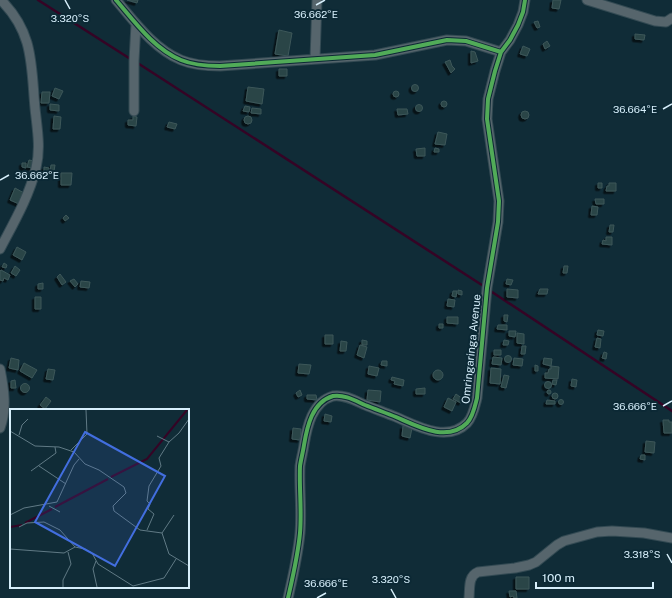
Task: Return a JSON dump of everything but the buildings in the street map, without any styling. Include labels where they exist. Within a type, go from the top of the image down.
[{"type":"street","points":[[0,249],[22,206],[36,170],[38,154],[33,80],[29,50],[19,22],[1,0]]},
{"type":"street","points":[[116,0],[136,24],[156,44],[181,60],[204,66],[375,55],[447,40],[466,41],[501,52]]},
{"type":"street","points":[[315,59],[316,0]]},
{"type":"street","name":"Omringaringa Avenue","points":[[288,598],[298,555],[300,531],[300,464],[310,419],[317,406],[329,398],[340,396],[354,400],[422,428],[437,432],[451,432],[459,428],[467,423],[473,414],[477,398],[487,288],[498,222],[499,201],[487,119],[488,99],[501,52],[510,40],[524,12],[525,0]]},
{"type":"street","points":[[587,0],[655,21],[666,22],[672,18]]},
{"type":"street","points":[[134,111],[136,24]]},
{"type":"street","points":[[0,369],[5,398],[5,411],[0,428]]},
{"type":"street","points":[[469,598],[470,584],[474,573],[529,565],[536,562],[564,541],[597,532],[612,531],[644,533],[672,538]]},
{"type":"waterway","points":[[38,0],[132,60]]},
{"type":"waterway","points":[[136,62],[485,287]]},
{"type":"waterway","points":[[489,290],[672,411]]},
{"type":"cycle path","points":[[116,0],[145,34],[162,49],[181,60],[200,65],[220,66],[375,55],[447,40],[466,41],[501,52]]},
{"type":"cycle path","points":[[288,598],[297,557],[300,533],[300,463],[309,423],[315,409],[326,399],[333,396],[346,397],[413,425],[432,431],[450,432],[459,429],[467,423],[475,408],[487,288],[498,222],[499,201],[487,119],[488,99],[501,52],[510,40],[518,25],[523,12],[525,0]]}]
